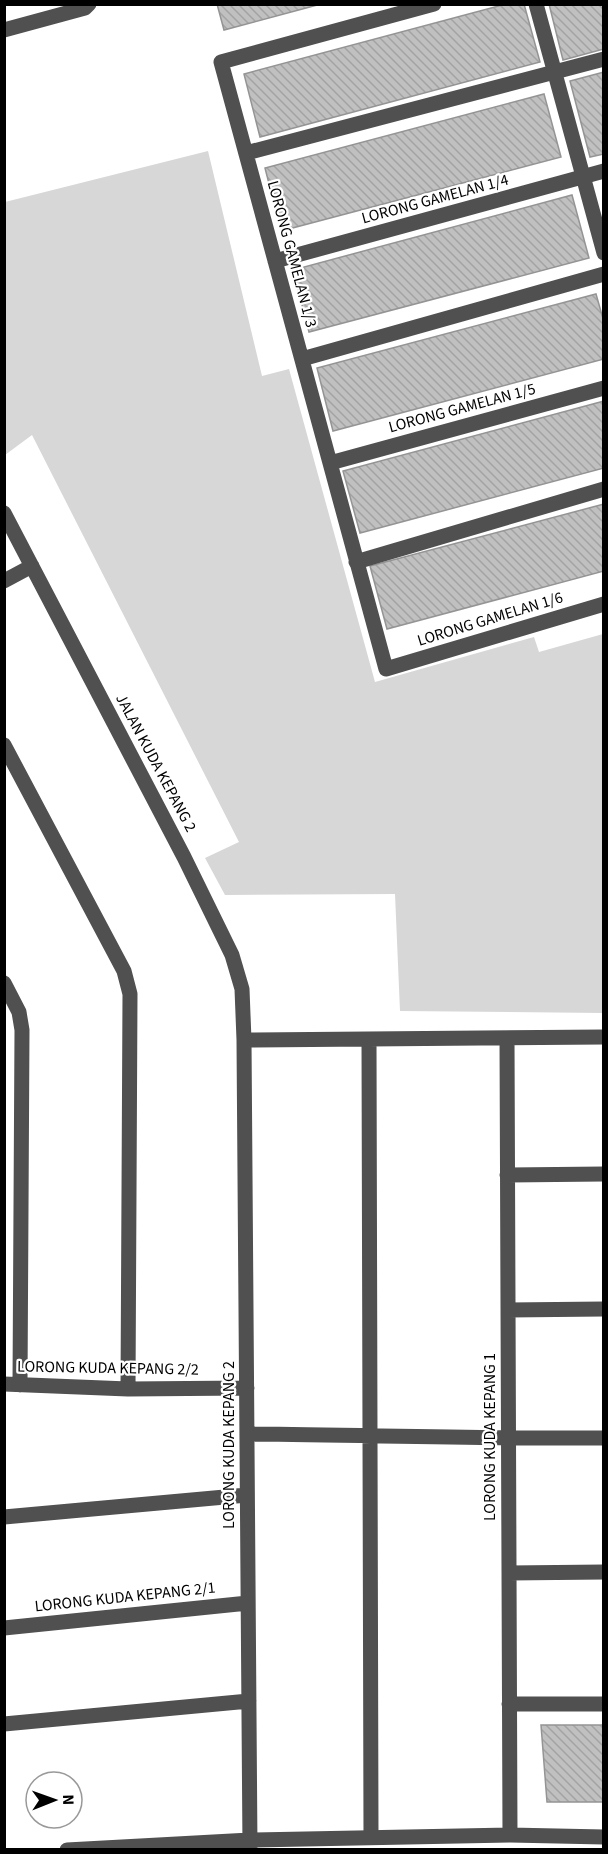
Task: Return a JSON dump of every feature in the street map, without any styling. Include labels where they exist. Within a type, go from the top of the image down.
[{"type":"street","points":[[4,30],[85,8],[89,4]]},
{"type":"street","name":"LORONG GAMELAN 1/3","points":[[386,669],[221,62],[434,4]]},
{"type":"street","points":[[536,4],[603,253]]},
{"type":"street","points":[[246,153],[603,59]]},
{"type":"street","name":"LORONG GAMELAN 1/4","points":[[275,261],[603,171]]},
{"type":"street","points":[[302,359],[603,274]]},
{"type":"street","name":"LORONG GAMELAN 1/5","points":[[330,463],[603,388]]},
{"type":"street","points":[[357,562],[603,489]]},
{"type":"street","name":"JALAN KUDA KEPANG 2","points":[[4,513],[184,857],[232,955],[242,988],[244,1040]]},
{"type":"street","points":[[4,581],[32,566]]},
{"type":"street","name":"LORONG GAMELAN 1/6","points":[[386,669],[603,604]]},
{"type":"street","points":[[4,745],[124,971],[130,994],[128,1389]]},
{"type":"street","points":[[4,983],[19,1012],[22,1030],[12,1384]]},
{"type":"street","points":[[244,1040],[603,1037]]},
{"type":"street","name":"LORONG KUDA KEPANG 1","points":[[507,1038],[510,1836]]},
{"type":"street","points":[[369,1039],[370,1838]]},
{"type":"street","name":"LORONG KUDA KEPANG 2","points":[[244,1040],[250,1845]]},
{"type":"street","points":[[507,1175],[603,1174]]},
{"type":"street","points":[[508,1310],[603,1309]]},
{"type":"street","name":"LORONG KUDA KEPANG 2/2","points":[[12,1384],[128,1389],[247,1388]]},
{"type":"street","points":[[247,1434],[508,1439],[603,1438]]},
{"type":"street","points":[[4,1517],[247,1496]]},
{"type":"street","points":[[509,1573],[603,1572]]},
{"type":"street","name":"LORONG KUDA KEPANG 2/1","points":[[4,1628],[248,1603]]},
{"type":"street","points":[[4,1724],[249,1701]]},
{"type":"street","points":[[509,1704],[603,1704]]},
{"type":"street","points":[[67,1850],[250,1845],[370,1838],[603,1837]]},
{"type":"shaded area","points":[[208,151],[262,376],[289,369],[375,682],[534,637],[539,652],[603,634],[603,1013],[400,1011],[395,894],[225,895],[205,858],[239,842],[32,435],[5,455],[5,202]]},
{"type":"building","points":[[217,4],[321,4],[224,30]]},
{"type":"building","points":[[506,4],[524,4],[540,62],[260,137],[244,74]]},
{"type":"building","points":[[549,4],[604,4],[604,49],[563,60]]},
{"type":"building","points":[[604,72],[604,154],[590,157],[570,81]]},
{"type":"building","points":[[544,94],[561,157],[281,231],[265,168]]},
{"type":"building","points":[[572,195],[589,258],[309,332],[293,270]]},
{"type":"building","points":[[596,294],[604,322],[604,359],[333,431],[317,368]]},
{"type":"building","points":[[604,401],[604,468],[360,533],[343,471]]},
{"type":"building","points":[[604,504],[604,571],[387,629],[370,566]]},
{"type":"building","points":[[541,1725],[604,1725],[604,1802],[547,1802]]}]
